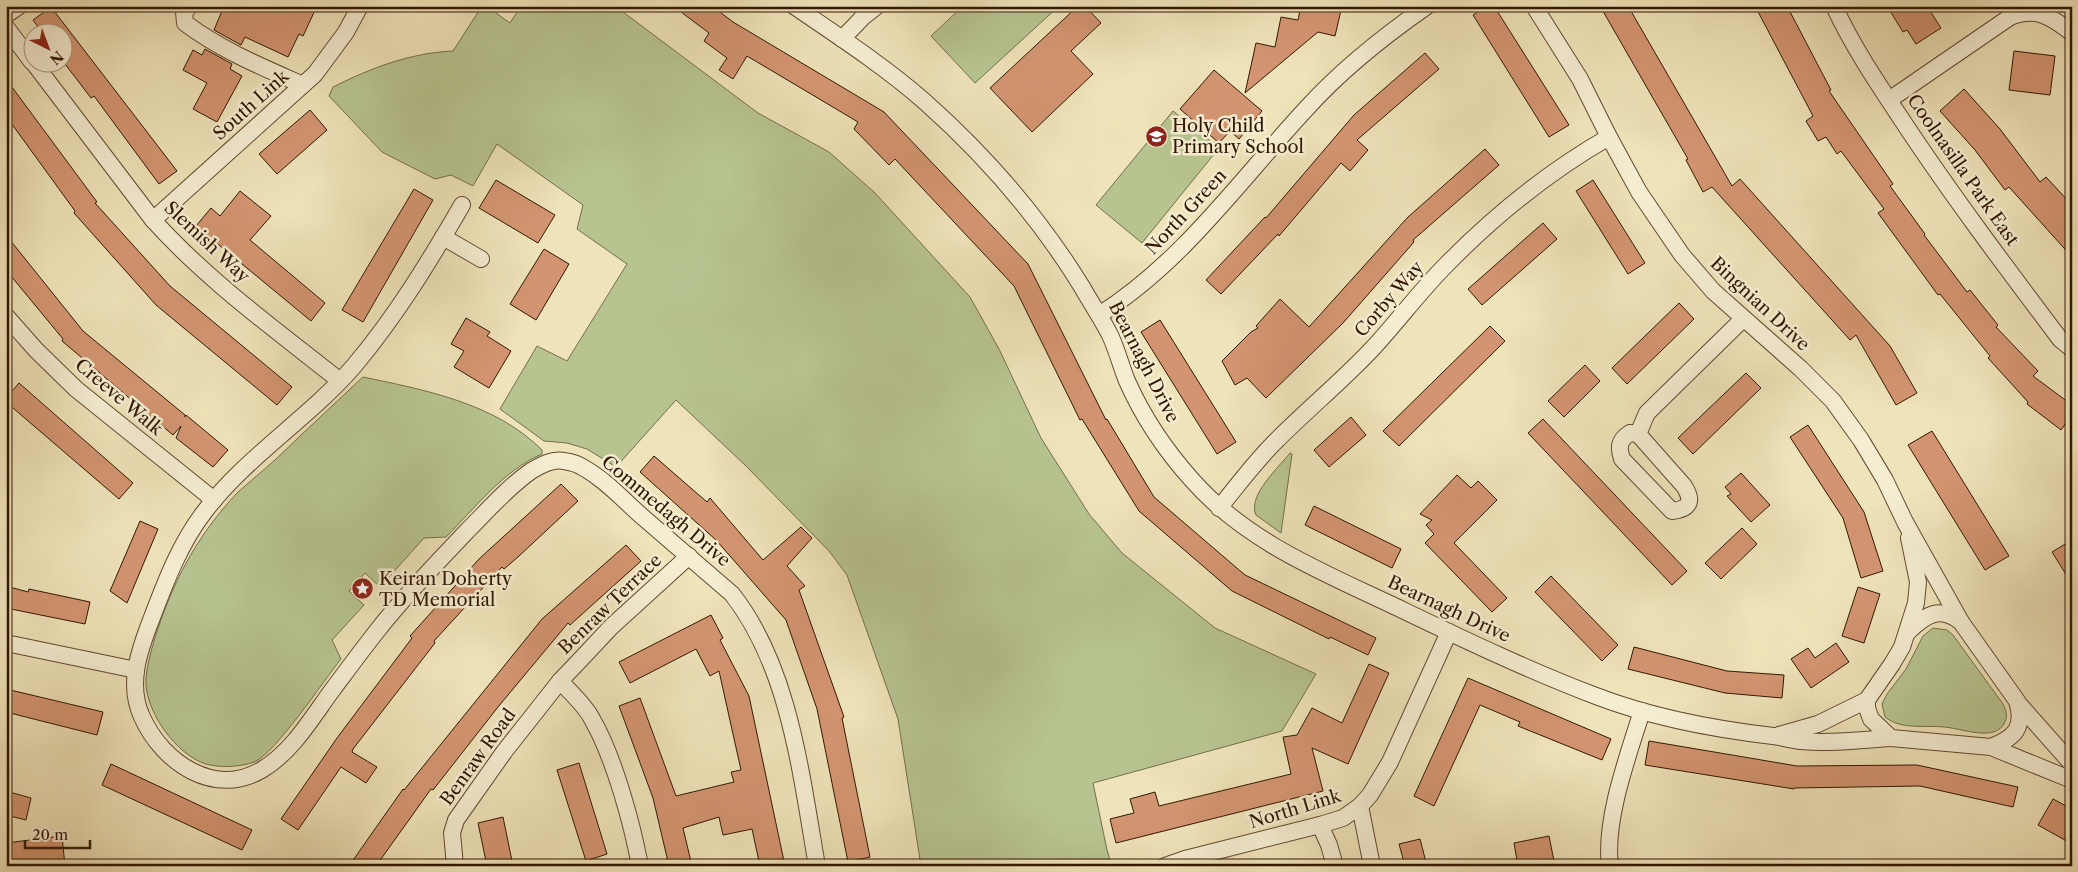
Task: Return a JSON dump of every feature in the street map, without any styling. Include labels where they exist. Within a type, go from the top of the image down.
[{"type":"street","points":[[6,15],[19,6]]},
{"type":"street","points":[[190,6],[184,12],[186,22],[201,35],[233,54],[303,85]]},
{"type":"street","name":"South Link","points":[[152,220],[315,74],[346,32],[360,6]]},
{"type":"street","name":"Bearnagh Drive","points":[[794,6],[842,38],[925,102],[972,147],[1033,216],[1060,252],[1099,315],[1111,337],[1127,381],[1143,412],[1168,451],[1218,508],[1250,531],[1283,552],[1450,632],[1598,697],[1642,711],[1714,729],[1800,741],[1834,742],[1891,738]]},
{"type":"street","points":[[842,38],[877,6]]},
{"type":"street","name":"North Green","points":[[1099,315],[1138,289],[1184,247],[1307,108],[1355,62],[1427,6]]},
{"type":"street","name":"Bingnian Drive","points":[[1534,6],[1580,79],[1609,138],[1639,192],[1682,254],[1713,292],[1801,370],[1832,401],[1861,440],[1885,480],[1905,522],[1961,622]]},
{"type":"street","name":"Coolnasilla Park East","points":[[1834,6],[1858,52],[1889,100],[1988,243],[2060,339],[2072,349]]},
{"type":"street","points":[[1889,100],[2010,17],[2021,12],[2034,12],[2049,17],[2072,33]]},
{"type":"street","name":"Slemish Way","points":[[6,27],[22,48]]},
{"type":"street","name":"Slemish Way","points":[[41,72],[152,220],[170,240],[216,282],[340,381]]},
{"type":"street","name":"Corby Way","points":[[1218,508],[1277,440],[1344,378],[1391,329],[1440,271],[1481,231],[1549,175],[1572,159],[1609,138]]},
{"type":"street","points":[[6,643],[136,670],[139,650],[176,560],[194,526],[214,500],[340,381],[388,324],[408,295],[462,205]]},
{"type":"street","points":[[443,237],[480,259]]},
{"type":"street","name":"Creeve Walk","points":[[6,316],[36,350],[76,389],[214,500]]},
{"type":"street","points":[[1638,434],[1647,413],[1743,319]]},
{"type":"street","points":[[1630,433],[1638,434],[1689,494],[1690,500],[1681,510],[1672,511],[1622,459],[1619,451],[1624,437],[1630,433]]},
{"type":"street","name":"Commedagh Drive","points":[[136,670],[136,701],[145,724],[155,739],[186,769],[199,775],[228,781],[243,778],[266,768],[281,755],[316,713],[380,627],[439,561],[492,506],[525,476],[544,464],[563,461],[579,465],[587,469],[732,594],[745,610],[758,632],[772,663],[798,761],[817,866]]},
{"type":"street","name":"Bingnian Drive","points":[[1905,522],[1918,582],[1916,603],[1908,632]]},
{"type":"street","name":"Benraw Terrace","points":[[560,681],[611,627],[688,556]]},
{"type":"street","points":[[2072,764],[2017,701],[1961,622],[1948,614],[1934,614],[1919,621],[1908,632],[1892,664],[1867,700],[1867,708],[1871,719],[1891,738],[1991,747],[2072,780]]},
{"type":"street","name":"North Link","points":[[1166,866],[1185,859],[1343,818],[1360,806],[1370,795],[1390,762],[1450,632]]},
{"type":"street","points":[[560,681],[592,718],[608,756],[625,806],[640,866]]},
{"type":"street","name":"Benraw Road","points":[[455,866],[452,834],[456,820],[504,752],[560,681]]},
{"type":"street","name":"Bearnagh Drive","points":[[1772,736],[1818,724],[1867,700]]},
{"type":"street","points":[[1991,747],[2007,741],[2014,734],[2021,714],[2017,701]]},
{"type":"street","points":[[1610,866],[1608,846],[1614,810],[1642,711]]},
{"type":"street","points":[[1360,806],[1372,866]]},
{"type":"street","points":[[1320,825],[1329,845],[1335,866]]},
{"type":"green space","points":[[482,6],[486,6],[510,23],[521,6],[615,6],[758,113],[829,152],[875,193],[970,297],[999,349],[1041,438],[1089,514],[1122,553],[1215,628],[1316,674],[1282,731],[1093,783],[1112,866],[921,866],[898,719],[847,575],[829,551],[745,465],[676,400],[616,467],[587,449],[567,443],[544,441],[500,409],[537,346],[567,361],[627,264],[577,229],[583,205],[497,144],[473,186],[451,175],[435,179],[382,152],[329,96],[333,87],[376,68],[406,58],[453,51]]},
{"type":"green space","points":[[963,6],[1059,6],[975,83],[931,36]]},
{"type":"green space","points":[[1173,111],[1219,148],[1142,243],[1096,205]]},
{"type":"green space","points":[[363,377],[434,393],[481,410],[523,434],[542,450],[542,454],[528,461],[503,480],[446,537],[424,538],[380,587],[365,573],[349,591],[364,605],[332,640],[341,659],[274,746],[263,756],[249,764],[217,766],[206,764],[195,759],[173,741],[164,730],[150,704],[146,679],[148,667],[155,637],[167,605],[179,576],[196,546],[230,500]]},
{"type":"green space","points":[[1290,453],[1292,454],[1281,533],[1256,515],[1254,507],[1256,499],[1266,482]]},
{"type":"green space","points":[[1933,628],[1947,630],[1953,635],[2003,704],[2006,711],[2005,722],[1994,732],[1978,733],[1944,727],[1905,725],[1898,724],[1885,717],[1882,704],[1887,694],[1906,669],[1923,636]]},
{"type":"building","points":[[224,6],[317,6],[303,36],[299,34],[288,57],[245,37],[241,45],[214,30]]},
{"type":"building","points":[[673,6],[712,6],[733,22],[884,112],[1028,264],[1106,420],[1154,497],[1245,575],[1376,638],[1368,655],[1330,637],[1329,639],[1232,591],[1139,511],[1082,419],[1080,420],[1014,286],[895,159],[889,165],[854,129],[858,122],[747,56],[733,79],[719,70],[727,58],[704,41],[709,33]]},
{"type":"building","points":[[1078,6],[1085,6],[1101,23],[1071,51],[1093,74],[1032,132],[990,88]]},
{"type":"building","points":[[1301,6],[1342,6],[1335,36],[1318,32],[1245,93],[1256,43],[1275,47],[1281,17],[1298,20]]},
{"type":"building","points":[[1487,6],[1494,6],[1569,125],[1549,137],[1473,15]]},
{"type":"building","points":[[1600,6],[1628,6],[1732,186],[1740,179],[1890,346],[1917,393],[1896,405],[1856,335],[1850,340],[1712,187],[1703,192],[1686,160],[1688,159]]},
{"type":"building","points":[[1755,6],[1787,6],[1831,90],[1829,91],[1893,184],[1890,186],[1924,235],[1967,292],[1970,290],[1998,325],[1996,327],[2038,371],[2033,376],[2072,405],[2072,415],[2061,430],[2027,404],[2028,402],[1988,358],[1990,356],[1940,294],[1938,295],[1878,213],[1884,209],[1841,151],[1837,154],[1826,137],[1818,141],[1806,121],[1813,116]]},
{"type":"building","points":[[1887,6],[1927,6],[1941,28],[1916,44],[1907,30],[1903,32]]},
{"type":"building","points":[[51,7],[63,22],[34,22],[33,20]]},
{"type":"building","points":[[72,34],[177,171],[159,184],[94,96],[91,98],[71,72]]},
{"type":"building","points":[[205,49],[232,64],[230,69],[242,76],[217,122],[193,109],[207,83],[183,70],[193,50],[202,55]]},
{"type":"building","points":[[2014,51],[2055,56],[2050,95],[2009,90]]},
{"type":"building","points":[[1425,53],[1439,69],[1357,140],[1368,150],[1350,171],[1341,163],[1279,236],[1278,234],[1221,294],[1206,280],[1266,218],[1354,115]]},
{"type":"building","points":[[1214,70],[1262,111],[1239,139],[1230,131],[1219,143],[1180,109]]},
{"type":"building","points":[[6,79],[97,202],[95,203],[170,286],[292,387],[277,405],[156,305],[74,213],[75,211],[6,116]]},
{"type":"building","points":[[1964,89],[2000,129],[2040,182],[2046,177],[2072,205],[2072,257],[2009,187],[2005,190],[1975,150],[1940,111]]},
{"type":"building","points":[[310,110],[327,130],[277,174],[259,154]]},
{"type":"building","points":[[1485,149],[1499,165],[1413,240],[1414,242],[1343,323],[1266,398],[1247,378],[1235,385],[1222,361],[1251,332],[1258,328],[1256,326],[1280,299],[1309,327],[1408,217]]},
{"type":"building","points":[[496,180],[555,215],[538,243],[479,208]]},
{"type":"building","points":[[1593,180],[1645,263],[1628,274],[1576,191]]},
{"type":"building","points":[[414,189],[433,200],[363,322],[342,310]]},
{"type":"building","points":[[240,191],[271,216],[250,240],[325,303],[311,321],[196,226],[211,208],[220,216]]},
{"type":"building","points":[[1543,223],[1557,239],[1482,305],[1468,289]]},
{"type":"building","points":[[6,235],[83,331],[185,415],[185,417],[186,415],[228,450],[213,467],[176,438],[181,426],[173,435],[62,341],[63,339],[6,270]]},
{"type":"building","points":[[544,249],[569,264],[536,320],[510,304]]},
{"type":"building","points":[[1679,303],[1694,319],[1627,384],[1612,368]]},
{"type":"building","points":[[466,318],[490,332],[487,336],[511,351],[489,388],[454,367],[464,351],[451,344]]},
{"type":"building","points":[[1160,320],[1236,442],[1217,454],[1141,332]]},
{"type":"building","points":[[1490,326],[1505,341],[1399,446],[1383,431]]},
{"type":"building","points":[[1585,365],[1600,381],[1564,417],[1548,401]]},
{"type":"building","points":[[1746,373],[1761,388],[1693,454],[1678,438]]},
{"type":"building","points":[[19,383],[133,483],[119,499],[6,402],[6,398]]},
{"type":"building","points":[[1351,417],[1366,435],[1329,467],[1314,450]]},
{"type":"building","points":[[1543,419],[1687,571],[1672,585],[1528,433]]},
{"type":"building","points":[[1808,425],[1864,512],[1883,571],[1861,578],[1843,518],[1790,437]]},
{"type":"building","points":[[1932,431],[2009,556],[1985,570],[1908,445]]},
{"type":"building","points":[[654,456],[707,502],[710,498],[763,560],[801,527],[812,538],[787,566],[805,586],[799,590],[844,717],[842,718],[870,857],[848,862],[817,709],[786,620],[716,540],[640,472]]},
{"type":"building","points":[[1741,473],[1770,505],[1751,522],[1727,496],[1731,494],[1725,487]]},
{"type":"building","points":[[1457,475],[1471,488],[1478,481],[1497,500],[1454,543],[1507,598],[1492,612],[1425,543],[1434,534],[1426,525],[1432,520],[1420,514]]},
{"type":"building","points":[[561,484],[578,501],[518,557],[504,569],[502,567],[434,641],[435,643],[353,749],[352,752],[377,767],[366,783],[341,767],[298,830],[281,819],[337,738],[412,638],[410,636],[479,559]]},
{"type":"building","points":[[1314,506],[1401,549],[1392,568],[1305,525]]},
{"type":"building","points":[[140,521],[158,529],[127,603],[110,591]]},
{"type":"building","points":[[1742,528],[1757,544],[1721,579],[1705,563]]},
{"type":"building","points":[[2072,540],[2072,584],[2052,552]]},
{"type":"building","points":[[626,545],[641,561],[570,625],[568,623],[498,707],[433,790],[431,789],[376,866],[349,866],[403,789],[542,619]]},
{"type":"building","points":[[1551,576],[1618,645],[1602,661],[1535,592]]},
{"type":"building","points":[[6,586],[28,592],[29,589],[90,602],[85,624],[6,608]]},
{"type":"building","points":[[1858,587],[1880,594],[1864,643],[1842,636]]},
{"type":"building","points":[[711,615],[723,638],[720,640],[749,696],[785,866],[760,866],[752,829],[723,835],[719,817],[683,828],[692,866],[669,866],[653,798],[619,706],[640,698],[676,796],[734,782],[731,772],[741,770],[719,671],[710,676],[696,649],[630,683],[619,662]]},
{"type":"building","points":[[1836,643],[1849,662],[1811,688],[1791,659],[1808,648],[1815,658]]},
{"type":"building","points":[[1634,647],[1727,671],[1784,675],[1782,698],[1725,693],[1628,669]]},
{"type":"building","points":[[1369,664],[1389,673],[1348,764],[1312,748],[1323,791],[1116,843],[1110,819],[1134,813],[1130,799],[1155,792],[1159,806],[1291,774],[1283,737],[1297,735],[1312,708],[1342,723]]},
{"type":"building","points":[[1468,678],[1611,739],[1602,760],[1518,726],[1520,722],[1480,705],[1434,806],[1414,796]]},
{"type":"building","points":[[6,689],[103,712],[97,735],[6,712]]},
{"type":"building","points":[[1649,741],[1797,766],[1917,765],[2018,787],[2013,807],[1920,786],[1794,789],[1645,765]]},
{"type":"building","points":[[579,763],[607,854],[586,861],[557,770]]},
{"type":"building","points":[[111,764],[252,830],[242,850],[102,785]]},
{"type":"building","points":[[6,791],[31,798],[26,820],[6,815]]},
{"type":"building","points":[[2053,799],[2072,809],[2072,844],[2038,825]]},
{"type":"building","points":[[503,817],[513,866],[487,866],[478,823]]},
{"type":"building","points":[[62,836],[65,866],[6,866],[6,843]]},
{"type":"building","points":[[1549,836],[1555,866],[1518,866],[1514,843]]},
{"type":"building","points":[[1420,839],[1427,866],[1405,866],[1399,844]]},
{"type":"place","name":"Holy Child Primary School","points":[[1156,136]]},
{"type":"place","name":"Keiran Doherty TD Memorial","points":[[363,589]]}]
